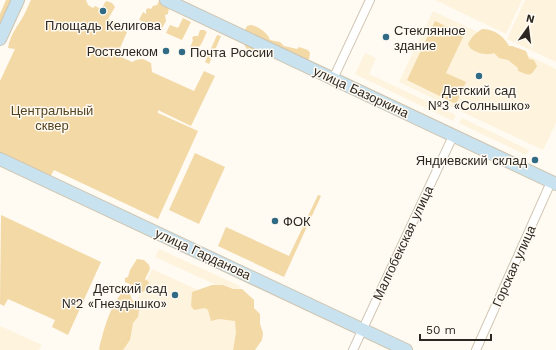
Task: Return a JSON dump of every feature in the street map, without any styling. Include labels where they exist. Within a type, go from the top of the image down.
[{"type":"street","points":[[0,39],[18,0]]},
{"type":"street","name":"улица Базоркина","points":[[166,0],[554,183]]},
{"type":"street","points":[[333,79],[370,0]]},
{"type":"street","name":"Малгобекская улица","points":[[353,350],[453,136]]},
{"type":"street","name":"улица Гарданова","points":[[0,159],[406,350]]},
{"type":"street","name":"Горская улица","points":[[476,350],[554,183]]},
{"type":"shaded area","points":[[435,0],[522,0],[506,34]]},
{"type":"shaded area","points":[[525,0],[556,0],[556,62],[507,39]]},
{"type":"shaded area","name":"Детский сад №3 «Солнышко»","points":[[433,11],[556,69],[556,123],[543,150],[399,82]]},
{"type":"shaded area","points":[[365,53],[376,58],[369,74],[456,115],[453,121],[355,74]]},
{"type":"shaded area","points":[[462,118],[529,150],[526,155],[459,123]]},
{"type":"shaded area","points":[[159,249],[240,286],[236,294],[155,257]]},
{"type":"shaded area","name":"Детский сад №2 «Гнездышко»","points":[[152,269],[255,316],[240,350],[114,350]]},
{"type":"shaded area","points":[[0,326],[42,345],[39,350],[0,350]]},
{"type":"green space","points":[[6,0],[11,0],[0,24],[0,14]]},
{"type":"green space","name":"Центральный сквер","points":[[31,0],[86,0],[88,5],[93,8],[95,6],[101,9],[106,1],[112,3],[115,7],[108,19],[117,23],[114,28],[116,30],[118,27],[127,32],[117,55],[132,62],[143,59],[151,63],[152,72],[194,91],[204,71],[215,76],[191,126],[158,110],[158,113],[198,131],[158,219],[54,170],[50,177],[0,153],[0,81],[15,49],[8,48],[9,43]]},
{"type":"green space","points":[[159,1],[169,6],[168,14],[165,15],[166,21],[161,30],[139,20],[143,12],[146,14],[146,10],[148,8],[151,9],[153,6],[157,5]]},
{"type":"green space","points":[[183,18],[191,22],[182,40],[166,33],[170,25],[178,28]]},
{"type":"green space","points":[[435,21],[464,35],[446,73],[466,82],[456,104],[407,80]]},
{"type":"green space","points":[[251,25],[262,30],[270,40],[280,42],[284,46],[297,49],[299,47],[308,50],[310,53],[308,64],[298,63],[289,65],[273,56],[264,58],[252,54],[245,47],[243,37],[247,26]]},
{"type":"green space","points":[[482,29],[491,30],[501,36],[509,46],[526,51],[529,59],[534,60],[537,66],[533,72],[531,74],[527,74],[518,71],[518,68],[508,60],[499,58],[494,53],[482,54],[470,48],[468,44],[474,35]]},
{"type":"green space","points":[[200,30],[207,32],[200,46],[195,50],[192,50],[190,48],[193,40],[192,38],[194,36],[198,36]]},
{"type":"green space","points":[[217,35],[221,36],[209,64],[205,62]]},
{"type":"green space","points":[[195,153],[225,167],[199,224],[169,210]]},
{"type":"green space","points":[[318,195],[321,196],[284,277],[218,246],[226,227],[289,256]]},
{"type":"green space","points":[[1,215],[101,262],[68,335],[52,327],[55,320],[8,299],[4,306],[0,304]]},
{"type":"green space","points":[[137,259],[144,260],[149,265],[150,269],[145,279],[149,282],[143,292],[137,291],[130,287],[130,284],[125,282],[125,278],[128,277],[130,270]]},
{"type":"green space","points":[[212,285],[223,285],[233,289],[242,289],[254,300],[254,308],[260,314],[260,324],[263,333],[262,340],[255,350],[233,350],[236,333],[235,321],[219,319],[211,321],[208,310],[205,308],[194,310],[191,306],[192,292]]},
{"type":"green space","points":[[125,288],[129,291],[132,300],[138,304],[139,310],[138,317],[133,323],[130,340],[123,350],[100,350],[101,340],[108,317]]},
{"type":"place","name":"Площадь Келигова","points":[[103,11]]},
{"type":"place","name":"Стеклянное здание","points":[[386,37]]},
{"type":"place","name":"Ростелеком","points":[[166,51]]},
{"type":"place","name":"Почта России","points":[[182,52]]},
{"type":"place","name":"Детский сад №3 «Солнышко»","points":[[479,76]]},
{"type":"place","name":"Яндиевский склад","points":[[535,160]]},
{"type":"place","name":"ФОК","points":[[275,221]]},
{"type":"place","name":"Детский сад №2 «Гнездышко»","points":[[175,295]]}]
